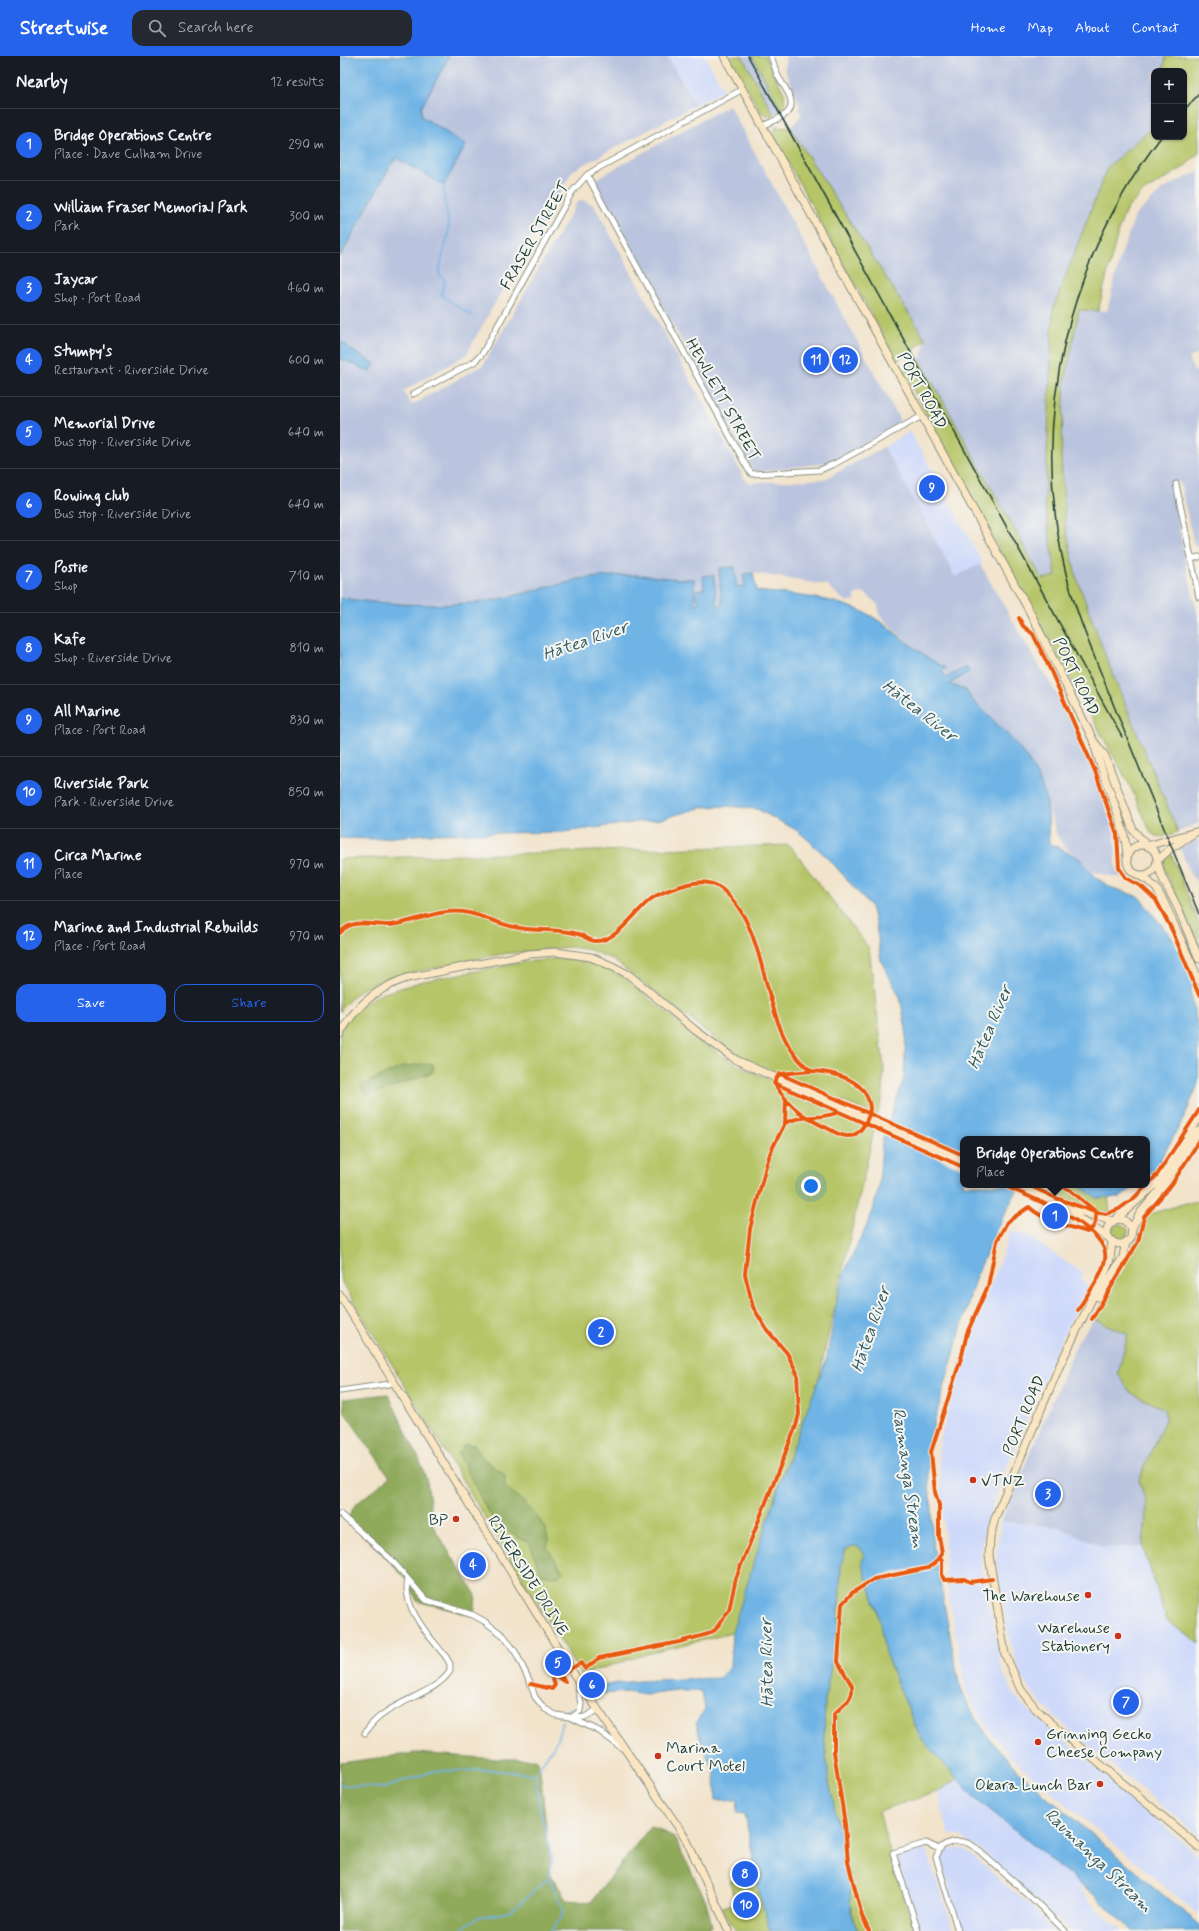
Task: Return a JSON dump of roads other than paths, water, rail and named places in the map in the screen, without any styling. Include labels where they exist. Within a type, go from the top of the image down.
[{"type":"main road","name":"PORT ROAD","points":[[724,56],[1032,616],[1093,740],[1106,756],[1133,830],[1154,852],[1162,878],[1178,908],[1199,959]]},
{"type":"main road","name":"PORT ROAD","points":[[1093,740],[1097,760],[1127,847],[1127,860],[1133,872]]},
{"type":"main road","points":[[1127,860],[1128,855],[1134,848],[1147,846],[1197,832]]},
{"type":"main road","points":[[1133,872],[1141,875],[1150,873],[1154,870],[1157,861],[1170,849],[1197,832]]},
{"type":"main road","points":[[1133,872],[1148,880],[1156,888],[1178,931],[1199,980]]},
{"type":"main road","points":[[340,1034],[360,1005],[373,994],[395,982],[422,974],[529,954],[567,953],[591,957],[618,969],[636,981],[704,1037],[736,1060],[960,1161]]},
{"type":"main road","points":[[1110,1240],[1107,1229],[1114,1220],[1155,1186],[1199,1118]]},
{"type":"main road","points":[[1054,1202],[1117,1244],[1126,1242],[1132,1234],[1132,1228],[1140,1213],[1160,1190],[1199,1131]]},
{"type":"main road","points":[[1022,1188],[1096,1218],[1124,1220],[1132,1228]]},
{"type":"main road","name":"PORT ROAD","points":[[1110,1240],[1110,1260],[1106,1270],[1054,1379],[992,1529],[989,1547],[990,1565],[1005,1654],[1021,1690],[1036,1709],[1199,1847]]},
{"type":"main road","name":"PORT ROAD","points":[[1083,1319],[1122,1257],[1126,1242]]},
{"type":"main road","name":"RIVERSIDE DRIVE","points":[[340,1295],[577,1679],[685,1837],[718,1911],[729,1931]]},
{"type":"street","points":[[762,126],[786,114],[791,105],[787,91],[777,75],[771,56]]},
{"type":"street","name":"FRASER STREET","points":[[413,394],[474,362],[482,354],[572,192],[587,174],[743,89]]},
{"type":"street","name":"HEWLETT STREET","points":[[587,174],[740,455],[752,474],[820,470],[836,463],[922,416]]},
{"type":"street","points":[[1176,484],[1199,598]]},
{"type":"street","points":[[1190,559],[1199,557]]},
{"type":"street","points":[[340,1391],[393,1382]]},
{"type":"street","points":[[340,1514],[386,1555],[426,1600],[472,1614],[504,1636],[516,1653],[539,1704],[551,1713],[589,1725],[624,1749]]},
{"type":"street","points":[[365,1733],[378,1718],[392,1707],[433,1685],[450,1671],[450,1664],[446,1657],[414,1614],[408,1594],[408,1580]]},
{"type":"street","points":[[570,1718],[578,1714],[580,1709],[577,1679]]},
{"type":"street","points":[[570,1718],[585,1717],[598,1710]]},
{"type":"street","points":[[958,1931],[937,1862],[939,1849],[946,1844],[956,1841],[962,1841],[971,1845],[1034,1900],[1066,1931]]},
{"type":"street","points":[[918,1931],[893,1853],[926,1843],[939,1849]]},
{"type":"water","points":[[340,56],[449,56],[421,108],[422,117],[466,145],[444,185],[396,158],[390,166],[340,257]]},
{"type":"water","points":[[340,341],[348,346],[348,348],[375,364],[370,372],[342,359],[340,360]]},
{"type":"water","points":[[735,567],[736,587],[745,586],[743,574],[753,573],[757,591],[832,601],[847,605],[873,617],[927,657],[946,668],[942,671],[946,678],[966,667],[969,672],[949,684],[966,690],[971,699],[1018,746],[1036,773],[1047,805],[1049,843],[1079,858],[1094,876],[1110,887],[1139,897],[1180,948],[1199,946],[1199,983],[1195,984],[1190,991],[1199,1033],[1198,1084],[1184,1118],[1155,1169],[1150,1173],[1150,1136],[960,1136],[960,1188],[1018,1188],[998,1226],[975,1279],[928,1444],[929,1490],[932,1508],[932,1540],[959,1683],[970,1707],[982,1728],[1012,1765],[1157,1890],[1199,1924],[1199,1931],[1133,1931],[1092,1893],[972,1795],[920,1737],[885,1653],[878,1612],[863,1568],[862,1562],[864,1553],[859,1547],[852,1546],[846,1549],[841,1565],[838,1627],[825,1698],[824,1736],[829,1782],[849,1876],[851,1913],[858,1931],[770,1931],[760,1896],[745,1814],[737,1813],[738,1800],[716,1800],[715,1774],[702,1744],[696,1722],[705,1709],[702,1691],[677,1691],[646,1695],[626,1692],[604,1694],[600,1688],[607,1685],[637,1681],[719,1678],[730,1667],[732,1633],[749,1578],[781,1479],[827,1357],[837,1300],[844,1275],[842,1277],[870,1219],[879,1188],[882,1141],[904,1078],[906,1029],[900,997],[881,961],[876,925],[871,907],[829,859],[798,831],[757,809],[728,806],[703,807],[661,819],[563,832],[425,834],[375,839],[340,838],[340,598],[406,604],[439,605],[472,603],[509,597],[578,579],[631,575],[694,579],[694,603],[698,604],[698,599],[696,599],[696,590],[704,589],[703,576],[714,575],[717,606],[722,605],[719,568]]},
{"type":"water","points":[[1082,1188],[1132,1188],[1121,1197],[1096,1198]]},
{"type":"waterway","points":[[444,185],[444,198],[449,228],[439,271],[439,275],[445,281],[441,295],[471,315]]},
{"type":"waterway","points":[[564,1711],[575,1708]]},
{"type":"waterway","points":[[459,1931],[478,1917],[510,1912],[549,1878],[551,1870],[551,1854],[540,1809],[535,1774],[552,1750],[558,1738],[562,1721]]},
{"type":"waterway","points":[[340,1785],[384,1788],[434,1771],[492,1770],[535,1774]]},
{"type":"waterway","points":[[549,1878],[564,1909],[561,1918],[551,1931]]},
{"type":"railway","points":[[748,56],[1122,737]]},
{"type":"railway","points":[[1187,107],[1199,94]]},
{"type":"railway","points":[[1159,140],[1129,184],[1102,234],[1081,286],[1065,340],[1055,396],[1052,452],[1055,509],[1064,565],[1074,601],[1093,654],[1199,914]]},
{"type":"place","name":"Circa Marine","points":[[816,360]]},
{"type":"place","name":"Marine and Industrial Rebuilds","points":[[845,360]]},
{"type":"place","name":"All Marine","points":[[932,488]]},
{"type":"place","name":"Bridge Operations Centre","points":[[1055,1216]]},
{"type":"place","name":"William Fraser Memorial Park","points":[[601,1332]]},
{"type":"place","name":"VTNZ","points":[[973,1480]]},
{"type":"place","name":"Jaycar","points":[[1048,1494]]},
{"type":"place","name":"BP","points":[[456,1519]]},
{"type":"place","name":"Stumpy's","points":[[473,1565]]},
{"type":"place","name":"The Warehouse","points":[[1088,1595]]},
{"type":"place","name":"Warehouse Stationery","points":[[1118,1636]]},
{"type":"place","name":"Memorial Drive","points":[[558,1663]]},
{"type":"place","name":"Rowing club","points":[[592,1685]]},
{"type":"place","name":"Postie","points":[[1126,1702]]},
{"type":"place","name":"Grinning Gecko Cheese Company","points":[[1038,1742]]},
{"type":"place","name":"Marina Court Motel","points":[[658,1756]]},
{"type":"place","name":"Okara Lunch Bar","points":[[1100,1784]]},
{"type":"place","name":"Kafe","points":[[745,1874]]},
{"type":"place","name":"Riverside Park","points":[[746,1905]]},
{"type":"water label","name":"Hātea River","points":[[585,640]]},
{"type":"water label","name":"Hātea River","points":[[920,710]]},
{"type":"water label","name":"Hātea River","points":[[989,1027]]},
{"type":"water label","name":"Hātea River","points":[[870,1329]]},
{"type":"water label","name":"Raumanga Stream","points":[[909,1478]]},
{"type":"water label","name":"Hātea River","points":[[766,1663]]},
{"type":"water label","name":"Raumanga Stream","points":[[1099,1860]]}]
